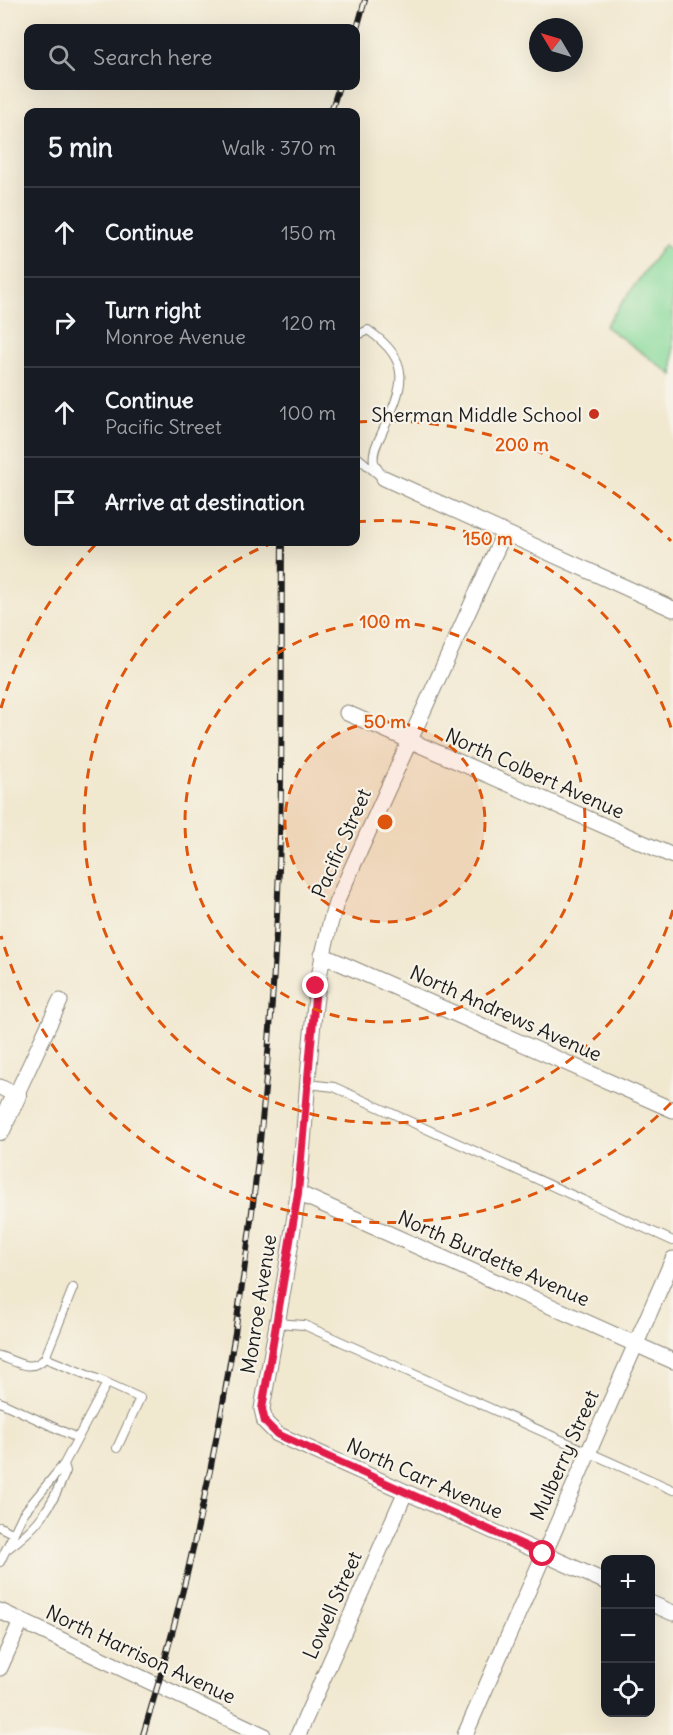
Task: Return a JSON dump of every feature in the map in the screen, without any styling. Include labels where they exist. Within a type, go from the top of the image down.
[{"type":"street","points":[[384,478],[673,609]]},
{"type":"street","name":"Pacific Street","points":[[298,1193],[316,986],[336,903],[504,533]]},
{"type":"street","name":"North Colbert Avenue","points":[[347,713],[673,856]]},
{"type":"street","name":"North Andrews Avenue","points":[[322,955],[673,1110]]},
{"type":"street","points":[[0,1130],[8,1091],[60,1001]]},
{"type":"street","name":"Monroe Avenue","points":[[265,1422],[262,1409],[298,1193]]},
{"type":"street","name":"North Burdette Avenue","points":[[298,1193],[673,1361]]},
{"type":"street","name":"Mulberry Street","points":[[465,1735],[673,1258]]},
{"type":"street","name":"North Carr Avenue","points":[[265,1422],[277,1434],[601,1580]]},
{"type":"street","name":"Lowell Street","points":[[298,1735],[405,1492]]},
{"type":"street","points":[[655,1605],[673,1613]]},
{"type":"street","name":"North Harrison Avenue","points":[[0,1611],[263,1735]]},
{"type":"street","points":[[0,1668],[21,1621]]},
{"type":"lane","points":[[360,334],[368,330],[385,342],[396,356],[402,378],[396,401],[375,448],[374,462],[384,478]]},
{"type":"lane","points":[[360,459],[384,478]]},
{"type":"lane","points":[[308,1084],[334,1087],[673,1240]]},
{"type":"lane","points":[[0,1356],[31,1368],[39,1365],[45,1358],[73,1288]]},
{"type":"lane","points":[[276,1323],[304,1325],[673,1490]]},
{"type":"lane","points":[[45,1358],[140,1398],[117,1448]]},
{"type":"lane","points":[[0,1562],[23,1514],[64,1464],[107,1383]]},
{"type":"lane","points":[[0,1402],[77,1438]]},
{"type":"lane","points":[[5,1551],[39,1523],[54,1500],[66,1471],[64,1464]]},
{"type":"lane","points":[[0,1527],[12,1533]]},
{"type":"green space","points":[[664,245],[673,252],[673,375],[605,326]]},
{"type":"railway","points":[[358,24],[365,0]]},
{"type":"railway","points":[[332,108],[338,90]]},
{"type":"railway","points":[[143,1735],[173,1629],[199,1523],[221,1415],[254,1198],[274,979],[279,869],[282,546]]},
{"type":"place","name":"Sherman Middle School","points":[[594,414]]},
{"type":"route","points":[[316,986],[298,1193],[262,1409],[265,1422],[277,1434],[543,1554]]}]
